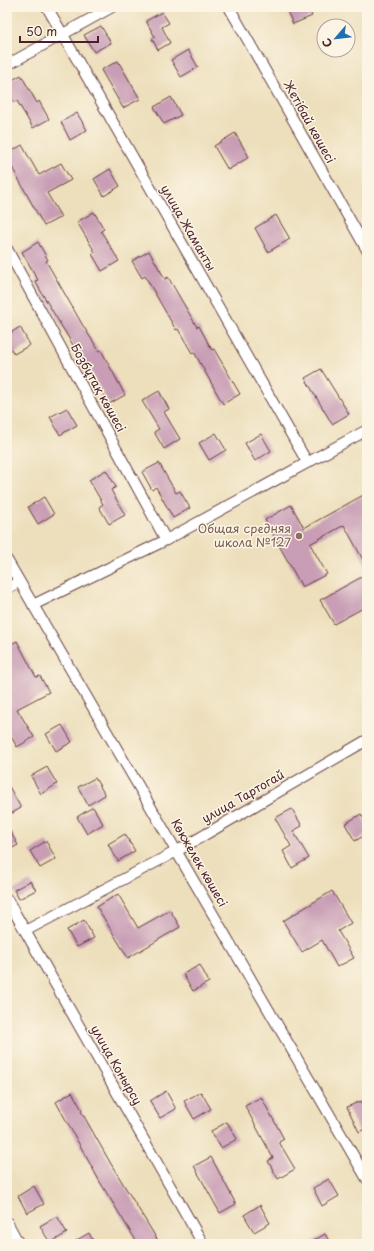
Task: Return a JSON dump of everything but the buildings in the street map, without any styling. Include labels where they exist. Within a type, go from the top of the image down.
[{"type":"street","name":"улица Жаманты","points":[[47,7],[306,462]]},
{"type":"street","points":[[7,65],[112,7]]},
{"type":"street","name":"Жетібай көшесі","points":[[228,7],[367,250]]},
{"type":"street","name":"Бозбұтақ көшесі","points":[[7,249],[166,540]]},
{"type":"street","points":[[33,605],[166,540],[306,462],[367,430]]},
{"type":"street","name":"Көкжелек көшесі","points":[[7,560],[367,1179]]},
{"type":"street","points":[[7,589],[20,582]]},
{"type":"street","name":"улица Тартогай","points":[[25,931],[177,851],[367,740]]},
{"type":"street","name":"улица Конырсу","points":[[7,899],[203,1244]]},
{"type":"street","points":[[7,1222],[19,1244]]},
{"type":"place","name":"Общая средняя школа №127","points":[[299,536]]}]
